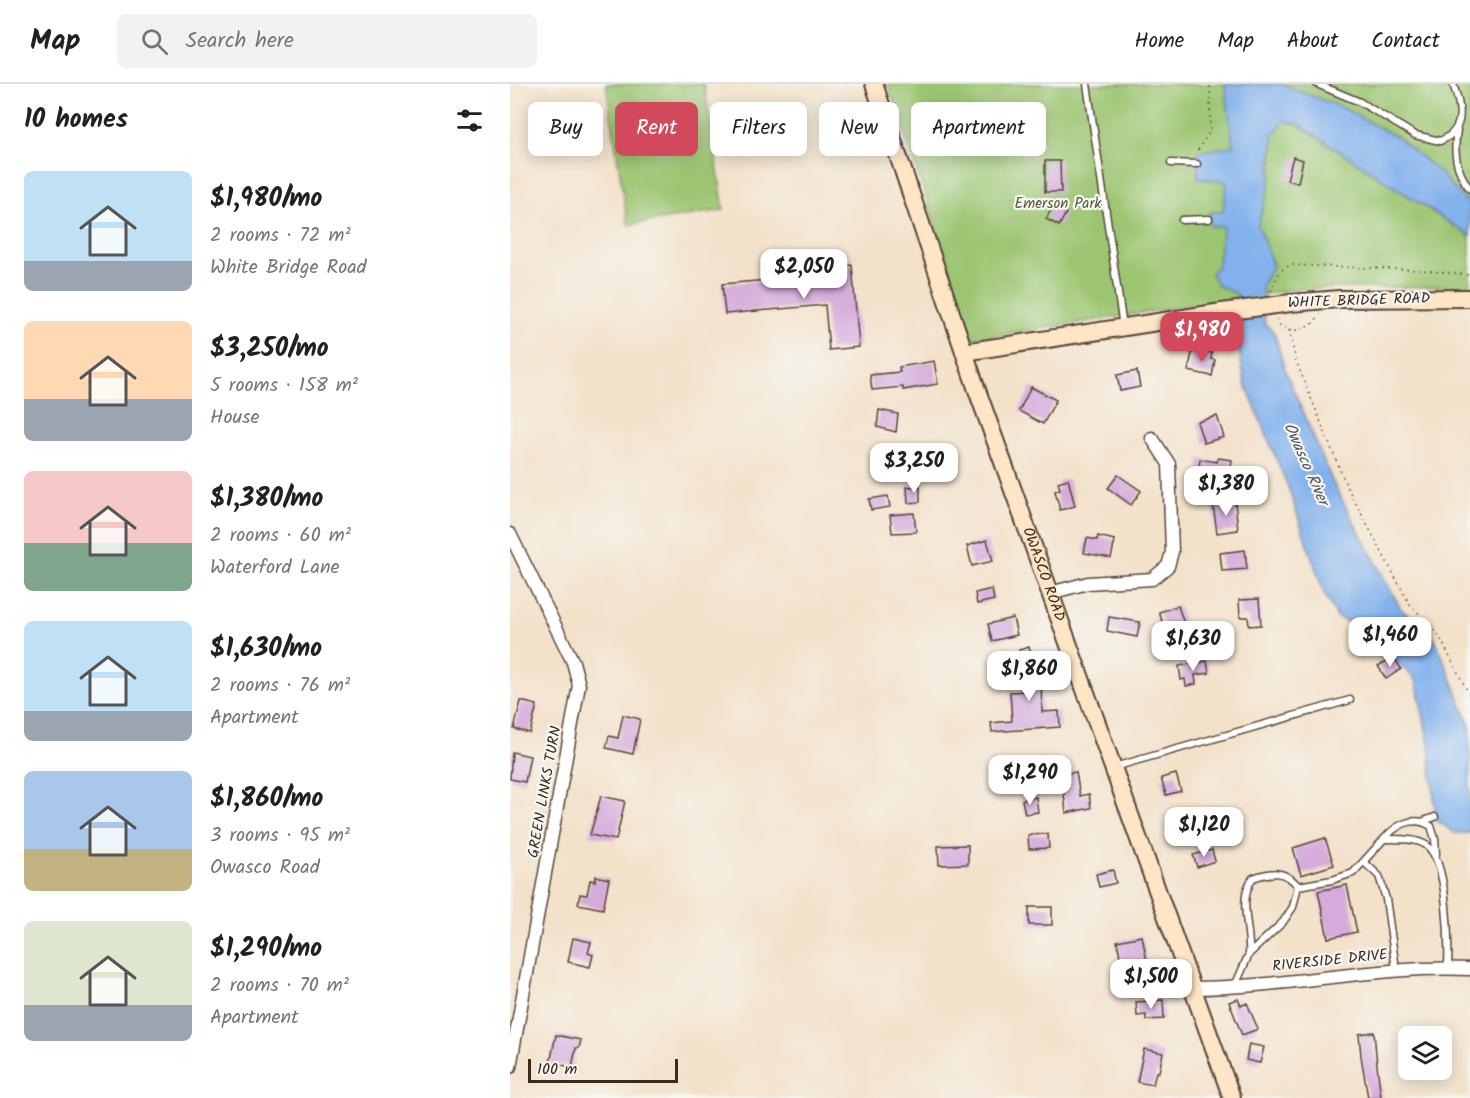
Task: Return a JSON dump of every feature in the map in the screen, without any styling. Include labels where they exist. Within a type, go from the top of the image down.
[{"type":"main road","name":"OWASCO ROAD","points":[[874,84],[964,352],[1232,1098]]},
{"type":"main road","name":"WHITE BRIDGE ROAD","points":[[964,352],[1291,303],[1322,300],[1470,298]]},
{"type":"street","points":[[1050,593],[1088,583],[1146,580],[1162,573],[1168,566],[1172,552],[1168,464],[1152,438]]},
{"type":"street","name":"GREEN LINKS TURN","points":[[510,534],[573,662],[579,685],[510,1067]]},
{"type":"street","name":"RIVERSIDE DRIVE","points":[[1192,988],[1235,986],[1396,969],[1470,969]]},
{"type":"lane","points":[[1087,84],[1123,328]]},
{"type":"lane","points":[[1317,84],[1360,102],[1422,138],[1440,141],[1449,137],[1458,127]]},
{"type":"lane","points":[[1453,84],[1460,111],[1455,159],[1463,181],[1470,189]]},
{"type":"lane","points":[[1171,163],[1197,164]]},
{"type":"lane","points":[[1182,220],[1209,219]]},
{"type":"lane","points":[[1113,767],[1350,700]]},
{"type":"lane","points":[[1424,822],[1435,817]]},
{"type":"lane","points":[[1298,886],[1332,880],[1353,873],[1365,863],[1393,829],[1411,821],[1424,822],[1431,826],[1441,873],[1448,933],[1448,968]]},
{"type":"lane","points":[[1384,839],[1404,839],[1425,844],[1436,854]]},
{"type":"lane","points":[[1365,863],[1379,876],[1386,899],[1396,969]]},
{"type":"lane","points":[[1235,986],[1249,954],[1250,936],[1244,901],[1246,888],[1253,878],[1280,872],[1290,876],[1298,886]]},
{"type":"lane","points":[[1249,954],[1283,922],[1293,907],[1298,886]]},
{"type":"path","points":[[1198,150],[1210,131],[1210,84]]},
{"type":"path","points":[[1271,293],[1271,287],[1281,271],[1290,265],[1422,270],[1470,275]]},
{"type":"path","points":[[1274,315],[1280,326],[1294,331],[1314,323],[1319,317],[1322,300]]},
{"type":"path","points":[[1288,330],[1296,361],[1347,487],[1408,603],[1438,634],[1470,696]]},
{"type":"green space","points":[[606,84],[704,84],[710,122],[710,156],[715,156],[724,210],[628,225],[617,156],[698,156],[698,102],[615,102],[615,142]]},
{"type":"green space","name":"Emerson Park","points":[[888,84],[1470,84],[1470,286],[1297,289],[973,339],[912,156],[1046,156],[1046,102],[911,102],[911,153],[899,117],[899,102],[894,102]]},
{"type":"water","name":"Owasco River","points":[[1225,84],[1280,84],[1341,107],[1397,137],[1438,171],[1470,205],[1470,236],[1298,124],[1284,121],[1274,133],[1270,183],[1258,225],[1273,266],[1262,285],[1265,324],[1274,332],[1285,370],[1334,485],[1401,609],[1435,639],[1470,726],[1470,833],[1455,833],[1436,820],[1429,744],[1416,680],[1357,623],[1350,623],[1337,617],[1324,593],[1288,487],[1245,383],[1236,336],[1243,322],[1237,294],[1217,285],[1211,272],[1217,268],[1223,227],[1210,226],[1210,212],[1223,212],[1227,182],[1198,178],[1198,152],[1233,146]]},
{"type":"building","points":[[1293,157],[1303,160],[1298,183],[1287,180]]},
{"type":"building","points":[[1045,161],[1060,161],[1061,192],[1045,192]]},
{"type":"building","points":[[1053,206],[1066,213],[1059,226],[1046,219]]},
{"type":"building","points":[[852,265],[859,347],[829,350],[825,305],[725,314],[722,284],[823,275],[823,268]]},
{"type":"building","points":[[1193,349],[1212,353],[1211,359],[1215,360],[1212,376],[1188,371]]},
{"type":"building","points":[[934,361],[938,384],[903,390],[903,387],[872,390],[870,375],[900,372],[899,367]]},
{"type":"building","points":[[1137,371],[1140,387],[1120,391],[1117,375]]},
{"type":"building","points":[[1031,387],[1056,400],[1043,424],[1019,411]]},
{"type":"building","points":[[879,410],[898,414],[896,432],[877,427]]},
{"type":"building","points":[[1217,416],[1224,437],[1204,443],[1197,422]]},
{"type":"building","points":[[1218,458],[1232,460],[1228,488],[1213,486],[1215,476],[1198,474],[1200,459],[1217,462]]},
{"type":"building","points":[[1118,475],[1141,491],[1131,505],[1108,488]]},
{"type":"building","points":[[1068,479],[1075,506],[1060,510],[1055,491],[1060,489],[1058,482]]},
{"type":"building","points":[[920,486],[920,502],[908,503],[907,487]]},
{"type":"building","points":[[888,496],[890,507],[871,510],[869,499]]},
{"type":"building","points":[[1235,502],[1238,530],[1217,533],[1213,504]]},
{"type":"building","points":[[914,513],[916,532],[892,533],[890,515]]},
{"type":"building","points":[[1098,536],[1115,540],[1111,558],[1084,553],[1087,538],[1097,540]]},
{"type":"building","points":[[987,540],[993,561],[972,566],[967,546]]},
{"type":"building","points":[[1245,550],[1247,569],[1222,571],[1220,553]]},
{"type":"building","points":[[992,589],[994,600],[977,604],[975,593]]},
{"type":"building","points":[[1259,599],[1261,625],[1249,626],[1248,617],[1240,617],[1239,600]]},
{"type":"building","points":[[1178,606],[1186,629],[1167,635],[1159,612]]},
{"type":"building","points":[[1109,617],[1140,622],[1137,637],[1107,631]]},
{"type":"building","points":[[1013,618],[1017,635],[992,641],[988,624]]},
{"type":"building","points":[[1029,647],[1035,669],[1042,667],[1045,680],[1041,681],[1042,712],[1059,711],[1060,727],[992,732],[991,723],[1012,721],[1010,692],[1030,691],[1023,664],[1018,666],[1016,657],[1020,656],[1019,650]]},
{"type":"building","points":[[1394,657],[1401,669],[1386,679],[1378,666]]},
{"type":"building","points":[[1207,661],[1209,673],[1195,675],[1196,684],[1186,686],[1185,679],[1181,680],[1179,666]]},
{"type":"building","points":[[521,701],[537,705],[530,733],[514,729]]},
{"type":"building","points":[[623,715],[640,719],[633,754],[606,748],[609,736],[618,738]]},
{"type":"building","points":[[512,752],[530,756],[525,782],[510,779]]},
{"type":"building","points":[[1076,772],[1080,796],[1089,794],[1091,808],[1066,813],[1062,774]]},
{"type":"building","points":[[1176,774],[1181,791],[1166,795],[1161,778]]},
{"type":"building","points":[[601,796],[625,801],[616,840],[590,835]]},
{"type":"building","points":[[1036,797],[1038,812],[1025,814],[1022,800]]},
{"type":"building","points":[[1202,808],[1206,823],[1177,831],[1173,815]]},
{"type":"building","points":[[1048,834],[1049,848],[1029,849],[1028,835]]},
{"type":"building","points":[[1325,838],[1334,865],[1301,875],[1293,848]]},
{"type":"building","points":[[968,845],[968,864],[939,865],[938,846]]},
{"type":"building","points":[[1212,850],[1215,861],[1197,867],[1193,855]]},
{"type":"building","points":[[1113,870],[1116,883],[1099,887],[1096,874]]},
{"type":"building","points":[[596,876],[609,879],[603,909],[578,904],[580,894],[587,895],[590,880],[595,881]]},
{"type":"building","points":[[1347,885],[1357,932],[1328,938],[1318,891]]},
{"type":"building","points":[[1029,907],[1052,907],[1052,925],[1029,925]]},
{"type":"building","points":[[1142,936],[1147,961],[1122,967],[1117,941]]},
{"type":"building","points":[[573,938],[591,942],[588,953],[593,955],[590,967],[568,962]]},
{"type":"building","points":[[1238,999],[1241,1006],[1247,1003],[1258,1029],[1242,1035],[1229,1002]]},
{"type":"building","points":[[1163,1000],[1164,1019],[1146,1020],[1146,1015],[1137,1016],[1136,1002]]},
{"type":"building","points":[[1374,1032],[1381,1098],[1368,1098],[1361,1056],[1359,1034]]},
{"type":"building","points":[[556,1035],[581,1040],[579,1048],[576,1048],[572,1067],[550,1063]]},
{"type":"building","points":[[1249,1044],[1264,1047],[1260,1063],[1246,1060]]},
{"type":"building","points":[[1144,1049],[1163,1053],[1159,1072],[1156,1072],[1153,1085],[1137,1082]]}]
